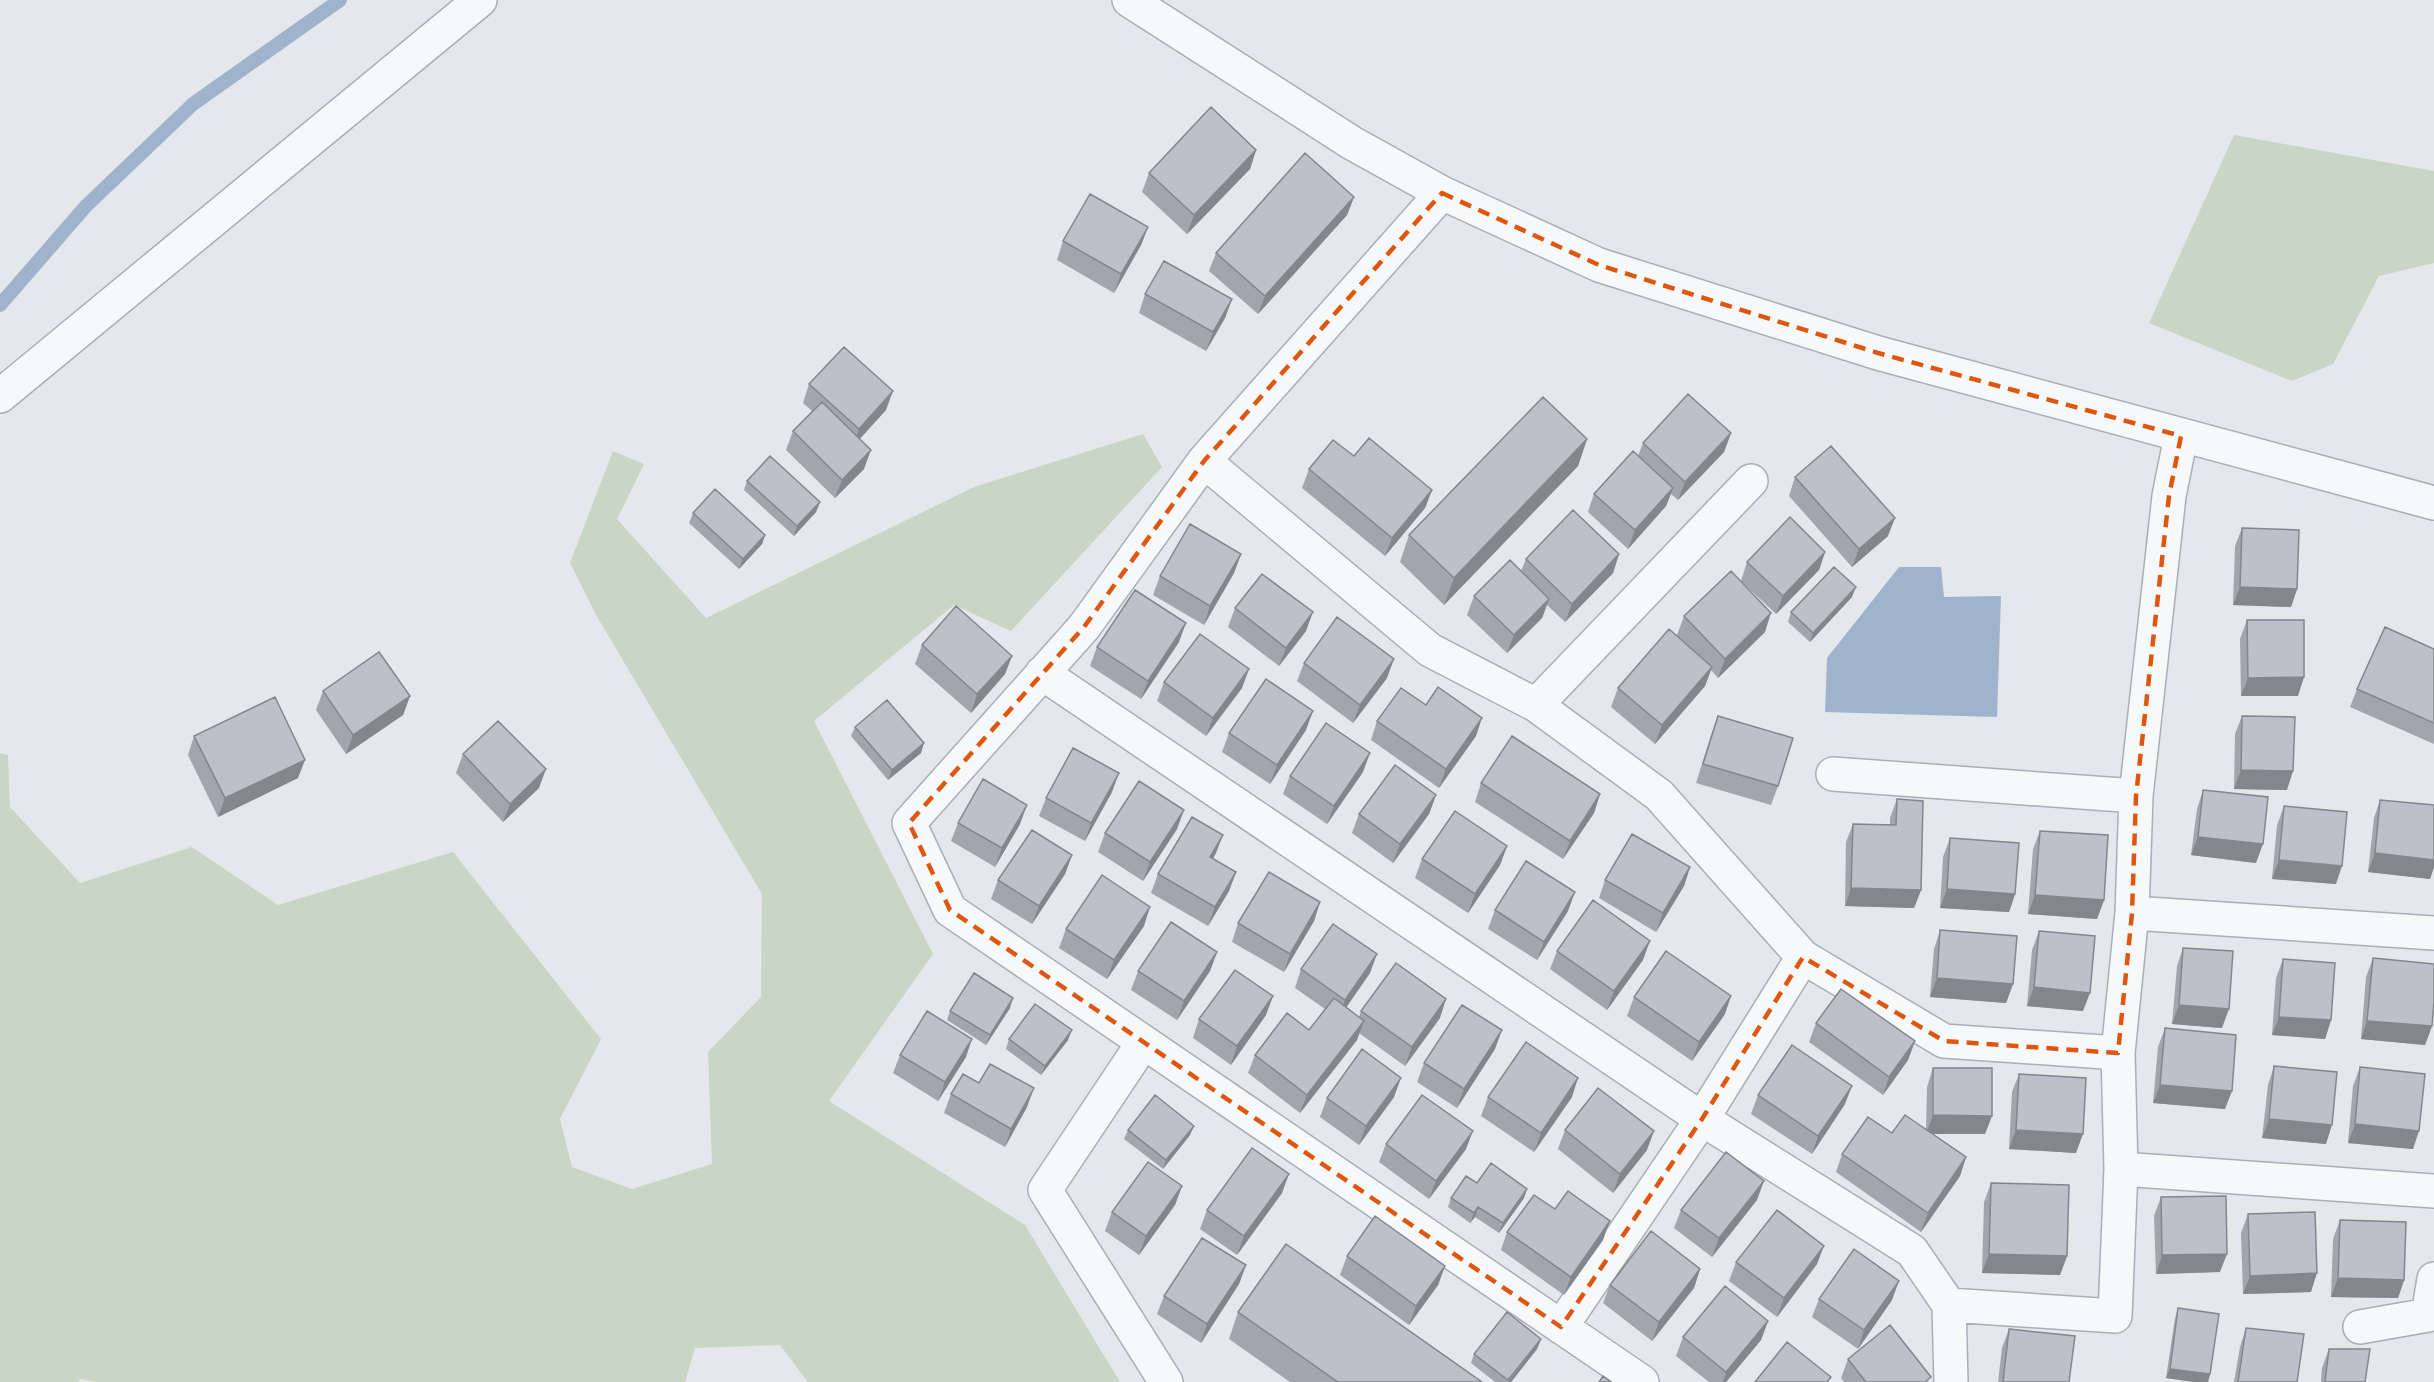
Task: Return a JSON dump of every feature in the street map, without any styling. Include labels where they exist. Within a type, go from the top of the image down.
[{"type":"street","points":[[0,396],[480,0]]},
{"type":"street","points":[[1129,0],[1352,143],[1442,193],[1599,265],[1878,353],[2434,503]]},
{"type":"street","points":[[1442,193],[1204,461],[1084,627],[909,823],[950,910],[1642,1382]]},
{"type":"street","points":[[1949,1305],[2115,1316],[2121,1169],[2118,1053],[2132,913],[2136,796],[2169,496],[2181,436]]},
{"type":"street","points":[[1204,461],[1430,650],[1536,705],[1659,795],[1803,957],[1944,1041],[2118,1053]]},
{"type":"street","points":[[1536,705],[1751,481]]},
{"type":"street","points":[[1042,673],[1702,1119],[1912,1251],[1949,1305],[1951,1382]]},
{"type":"street","points":[[1833,774],[2136,796]]},
{"type":"street","points":[[2132,913],[2434,933]]},
{"type":"street","points":[[1561,1327],[1702,1119],[1803,957]]},
{"type":"street","points":[[1143,1043],[1045,1190],[1166,1382]]},
{"type":"street","points":[[2121,1169],[2434,1191]]},
{"type":"street","points":[[2360,1327],[2428,1315],[2434,1279]]},
{"type":"highlighted area","points":[[1442,193],[1599,265],[1878,353],[2181,436],[2169,496],[2136,796],[2132,913],[2118,1053],[1944,1041],[1803,957],[1702,1119],[1561,1327],[950,910],[909,823],[1084,627],[1204,461]]},
{"type":"green space","points":[[2234,135],[2434,171],[2434,263],[2379,276],[2333,364],[2292,381],[2149,323]]},
{"type":"green space","points":[[1143,434],[1162,467],[1011,631],[954,605],[814,721],[933,954],[829,1101],[1025,1225],[1120,1382],[808,1382],[780,1345],[695,1348],[685,1382],[96,1382],[80,1379],[78,1382],[0,1382],[0,753],[8,755],[10,807],[80,883],[192,847],[278,905],[453,852],[601,1039],[560,1119],[572,1167],[632,1189],[712,1164],[708,1052],[761,997],[762,894],[596,615],[570,563],[613,451],[644,464],[617,519],[706,618],[974,487]]},
{"type":"water","points":[[1899,567],[1941,567],[1944,597],[2001,596],[1997,717],[1825,712],[1827,658]]},
{"type":"building","points":[[1211,107],[1256,150],[1194,215],[1149,173]]},
{"type":"building","points":[[1305,153],[1354,197],[1265,296],[1216,253]]},
{"type":"building","points":[[1090,194],[1148,227],[1121,274],[1063,241]]},
{"type":"building","points":[[1164,261],[1232,299],[1213,332],[1145,294]]},
{"type":"building","points":[[844,347],[893,391],[859,429],[809,384]]},
{"type":"building","points":[[1688,394],[1731,433],[1685,482],[1643,443]]},
{"type":"building","points":[[1543,397],[1587,439],[1454,578],[1409,535]]},
{"type":"building","points":[[822,402],[871,450],[842,480],[793,431]]},
{"type":"building","points":[[1369,438],[1432,490],[1392,538],[1309,469],[1333,440],[1354,456]]},
{"type":"building","points":[[1831,446],[1895,518],[1859,549],[1795,477]]},
{"type":"building","points":[[1633,451],[1673,488],[1635,530],[1594,494]]},
{"type":"building","points":[[770,456],[820,502],[797,526],[747,481]]},
{"type":"building","points":[[715,489],[765,535],[743,559],[693,513]]},
{"type":"building","points":[[1573,510],[1619,554],[1572,604],[1526,559]]},
{"type":"building","points":[[1790,517],[1825,552],[1783,596],[1747,562]]},
{"type":"building","points":[[1190,524],[1241,554],[1210,606],[1160,576]]},
{"type":"building","points":[[2242,528],[2299,530],[2297,589],[2240,587]]},
{"type":"building","points":[[1510,560],[1549,599],[1514,635],[1474,596]]},
{"type":"building","points":[[1834,567],[1856,587],[1813,633],[1791,612]]},
{"type":"building","points":[[1731,571],[1771,613],[1725,659],[1684,616]]},
{"type":"building","points":[[1262,574],[1313,612],[1286,648],[1235,608]]},
{"type":"building","points":[[1135,590],[1186,623],[1148,681],[1097,647]]},
{"type":"building","points":[[956,606],[1012,656],[977,694],[922,645]]},
{"type":"building","points":[[1337,617],[1394,659],[1360,705],[1304,663]]},
{"type":"building","points":[[2247,620],[2304,620],[2304,677],[2248,678]]},
{"type":"building","points":[[2385,627],[2434,649],[2434,723],[2357,689]]},
{"type":"building","points":[[1669,629],[1712,667],[1662,725],[1618,688]]},
{"type":"building","points":[[1200,634],[1249,669],[1213,718],[1164,682]]},
{"type":"building","points":[[379,652],[410,696],[353,735],[323,691]]},
{"type":"building","points":[[1266,679],[1313,711],[1277,765],[1229,733]]},
{"type":"building","points":[[1438,687],[1482,718],[1446,769],[1377,721],[1401,688],[1426,705]]},
{"type":"building","points":[[275,697],[305,760],[225,798],[194,736]]},
{"type":"building","points":[[887,700],[924,743],[892,770],[855,727]]},
{"type":"building","points":[[1718,716],[1793,738],[1778,786],[1703,764]]},
{"type":"building","points":[[2242,716],[2295,717],[2293,771],[2241,770]]},
{"type":"building","points":[[498,721],[546,769],[510,804],[463,754]]},
{"type":"building","points":[[1326,723],[1370,753],[1334,806],[1290,776]]},
{"type":"building","points":[[1512,736],[1600,794],[1570,841],[1481,783]]},
{"type":"building","points":[[1073,748],[1119,773],[1091,823],[1046,798]]},
{"type":"building","points":[[1395,765],[1436,795],[1400,844],[1359,814]]},
{"type":"building","points":[[983,779],[1027,805],[1002,848],[958,823]]},
{"type":"building","points":[[1139,781],[1184,810],[1150,862],[1105,833]]},
{"type":"building","points":[[2203,790],[2268,797],[2263,844],[2198,837]]},
{"type":"building","points":[[1897,799],[1923,801],[1921,890],[1851,888],[1853,824],[1896,825]]},
{"type":"building","points":[[2380,800],[2434,805],[2434,860],[2375,853]]},
{"type":"building","points":[[2284,806],[2347,812],[2342,866],[2279,860]]},
{"type":"building","points":[[1455,811],[1507,846],[1475,894],[1422,859]]},
{"type":"building","points":[[1192,817],[1223,835],[1210,857],[1236,872],[1215,907],[1158,874]]},
{"type":"building","points":[[1032,830],[1072,855],[1039,906],[998,880]]},
{"type":"building","points":[[2040,831],[2108,835],[2104,900],[2035,895]]},
{"type":"building","points":[[1632,834],[1690,867],[1663,913],[1605,880]]},
{"type":"building","points":[[1950,838],[2019,843],[2015,894],[1947,889]]},
{"type":"building","points":[[1526,861],[1575,892],[1544,942],[1495,910]]},
{"type":"building","points":[[1269,872],[1320,902],[1290,954],[1238,923]]},
{"type":"building","points":[[1102,875],[1150,907],[1114,960],[1066,929]]},
{"type":"building","points":[[1593,900],[1650,941],[1614,991],[1557,951]]},
{"type":"building","points":[[1171,922],[1217,952],[1184,1001],[1138,971]]},
{"type":"building","points":[[1333,924],[1377,954],[1345,1000],[1301,969]]},
{"type":"building","points":[[1940,930],[2017,936],[2013,984],[1937,978]]},
{"type":"building","points":[[2039,931],[2095,936],[2090,993],[2034,987]]},
{"type":"building","points":[[2183,948],[2233,951],[2229,1009],[2179,1005]]},
{"type":"building","points":[[1666,951],[1731,996],[1699,1042],[1634,997]]},
{"type":"building","points":[[2373,958],[2434,964],[2432,1026],[2367,1021]]},
{"type":"building","points":[[2283,959],[2335,963],[2331,1020],[2279,1017]]},
{"type":"building","points":[[1396,963],[1446,999],[1412,1047],[1361,1011]]},
{"type":"building","points":[[1235,970],[1273,996],[1237,1046],[1199,1019]]},
{"type":"building","points":[[974,973],[1013,998],[990,1035],[950,1011]]},
{"type":"building","points":[[1841,989],[1915,1041],[1889,1077],[1816,1023]]},
{"type":"building","points":[[1334,998],[1364,1021],[1307,1095],[1255,1055],[1287,1013],[1309,1030]]},
{"type":"building","points":[[1035,1004],[1072,1030],[1045,1066],[1009,1039]]},
{"type":"building","points":[[1462,1005],[1502,1030],[1464,1089],[1424,1063]]},
{"type":"building","points":[[927,1011],[972,1039],[945,1082],[900,1055]]},
{"type":"building","points":[[2165,1028],[2236,1035],[2232,1091],[2160,1085]]},
{"type":"building","points":[[1526,1042],[1578,1078],[1541,1133],[1488,1097]]},
{"type":"building","points":[[1792,1045],[1852,1086],[1818,1136],[1758,1095]]},
{"type":"building","points":[[1362,1049],[1401,1078],[1366,1126],[1327,1098]]},
{"type":"building","points":[[990,1064],[1034,1088],[1011,1129],[951,1094],[963,1074],[979,1083]]},
{"type":"building","points":[[2274,1066],[2337,1072],[2332,1125],[2269,1119]]},
{"type":"building","points":[[2360,1067],[2425,1074],[2419,1131],[2355,1124]]},
{"type":"building","points":[[1933,1068],[1992,1068],[1992,1116],[1933,1115]]},
{"type":"building","points":[[2019,1074],[2086,1078],[2083,1134],[2016,1130]]},
{"type":"building","points":[[1598,1088],[1654,1131],[1620,1174],[1565,1130]]},
{"type":"building","points":[[1155,1095],[1194,1126],[1166,1160],[1128,1130]]},
{"type":"building","points":[[1422,1095],[1473,1131],[1436,1181],[1386,1144]]},
{"type":"building","points":[[1905,1115],[1966,1157],[1928,1213],[1842,1154],[1868,1117],[1892,1133]]},
{"type":"building","points":[[1252,1148],[1289,1174],[1244,1236],[1207,1210]]},
{"type":"building","points":[[1726,1152],[1764,1181],[1719,1238],[1681,1210]]},
{"type":"building","points":[[1148,1162],[1182,1186],[1146,1236],[1112,1212]]},
{"type":"building","points":[[1491,1163],[1527,1189],[1503,1223],[1478,1207],[1474,1213],[1451,1198],[1466,1176],[1477,1183]]},
{"type":"building","points":[[1991,1183],[2069,1185],[2067,1256],[1989,1254]]},
{"type":"building","points":[[1568,1191],[1610,1221],[1571,1277],[1507,1232],[1534,1195],[1555,1209]]},
{"type":"building","points":[[2226,1196],[2227,1254],[2162,1255],[2161,1197]]},
{"type":"building","points":[[1777,1210],[1824,1246],[1784,1298],[1736,1262]]},
{"type":"building","points":[[2315,1212],[2317,1273],[2250,1276],[2248,1214]]},
{"type":"building","points":[[1375,1216],[1445,1266],[1416,1306],[1347,1256]]},
{"type":"building","points":[[2340,1220],[2406,1222],[2404,1280],[2338,1278]]},
{"type":"building","points":[[1651,1231],[1700,1269],[1659,1322],[1610,1285]]},
{"type":"building","points":[[1202,1238],[1246,1265],[1207,1324],[1164,1296]]},
{"type":"building","points":[[1286,1244],[1482,1382],[1338,1382],[1238,1312]]},
{"type":"building","points":[[1854,1249],[1899,1281],[1864,1330],[1819,1299]]},
{"type":"building","points":[[1725,1286],[1768,1321],[1726,1372],[1683,1337]]},
{"type":"building","points":[[2178,1308],[2219,1314],[2210,1374],[2170,1369]]},
{"type":"building","points":[[1507,1312],[1541,1339],[1508,1380],[1474,1354]]},
{"type":"building","points":[[1890,1325],[1931,1377],[1925,1382],[1866,1382],[1848,1359]]},
{"type":"building","points":[[2246,1328],[2304,1334],[2297,1382],[2238,1382]]},
{"type":"building","points":[[2009,1329],[2075,1336],[2069,1382],[2003,1382]]},
{"type":"building","points":[[1787,1342],[1831,1377],[1827,1382],[1755,1382]]},
{"type":"building","points":[[2329,1349],[2370,1349],[2365,1382],[2325,1382]]},
{"type":"building","points":[[1603,1376],[1611,1382],[1599,1382]]},
{"type":"waterway","points":[[0,305],[86,206],[193,104],[340,0]]}]
